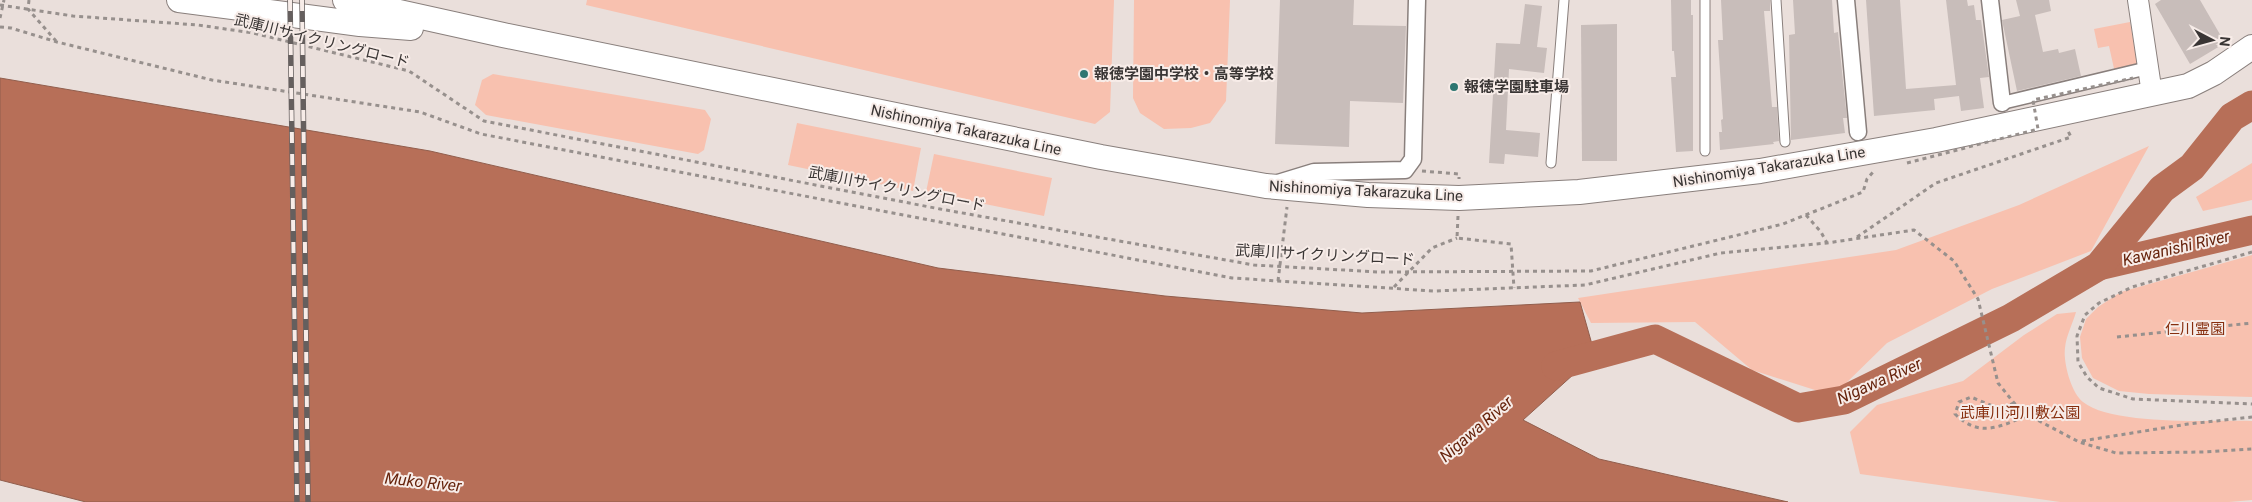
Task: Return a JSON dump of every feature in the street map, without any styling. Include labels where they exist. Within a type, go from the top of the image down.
[{"type":"main road","name":"Nishinomiya Takarazuka Line","points":[[179,0],[360,24],[503,35]]},
{"type":"main road","name":"Nishinomiya Takarazuka Line","points":[[345,0],[503,35],[1101,157],[1266,186],[1368,195],[1458,198],[1579,192],[1760,171],[1936,140],[2188,86],[2214,73],[2252,47]]},
{"type":"street","points":[[1266,186],[1314,172],[1405,170],[1413,159],[1417,0]]},
{"type":"street","points":[[1846,0],[1858,132]]},
{"type":"street","points":[[1990,0],[2002,103],[2141,73]]},
{"type":"street","points":[[2138,0],[2141,73],[2152,94]]},
{"type":"lane","points":[[1551,163],[1564,0]]},
{"type":"lane","points":[[1705,151],[1706,0]]},
{"type":"lane","points":[[1776,0],[1785,142]]},
{"type":"path","points":[[0,18],[4,0]]},
{"type":"path","points":[[29,0],[28,9],[56,42]]},
{"type":"path","name":"武庫川サイクリングロード","points":[[0,4],[73,16],[198,24],[253,32],[409,72],[484,121],[940,209],[1254,265],[1408,272],[1591,271],[1782,224],[1863,192],[1867,179],[1878,166]]},
{"type":"path","points":[[0,27],[11,28],[56,42],[212,80],[420,112],[491,136],[1232,278],[1434,291],[1585,285],[1721,253],[1827,243],[1914,230],[1954,261],[1978,299],[1998,383],[2014,403],[2028,415],[2079,442],[2116,453],[2204,452],[2252,448]]},
{"type":"path","points":[[1898,164],[2038,129],[2033,100],[2141,73]]},
{"type":"path","points":[[1854,239],[1936,183],[2071,137],[2069,131],[2066,131]]},
{"type":"path","points":[[1405,170],[1459,174]]},
{"type":"path","points":[[1278,281],[1286,213]]},
{"type":"path","points":[[1806,215],[1821,232],[1827,243]]},
{"type":"path","points":[[1458,222],[1458,238]]},
{"type":"path","points":[[1394,287],[1432,248],[1458,238],[1511,244],[1514,288]]},
{"type":"path","points":[[2252,252],[2132,287],[2115,295],[2099,303],[2085,315],[2077,336],[2078,362],[2086,377],[2099,388],[2133,399],[2252,404]]},
{"type":"path","points":[[2117,337],[2252,324]]},
{"type":"path","points":[[2014,403],[2000,410],[1971,397],[1959,402],[1955,414],[1966,424],[1983,429],[2002,426],[2028,415]]},
{"type":"path","points":[[2079,442],[2188,424],[2252,417]]},
{"type":"green space","points":[[587,0],[1114,0],[1110,112],[1095,124],[586,5]]},
{"type":"green space","points":[[1134,0],[1230,0],[1226,101],[1210,123],[1191,128],[1164,129],[1140,113],[1133,98]]},
{"type":"green space","points":[[2130,22],[2138,67],[2115,73],[2109,46],[2098,48],[2094,29]]},
{"type":"green space","points":[[493,74],[705,110],[711,119],[704,150],[698,154],[486,115],[475,105],[482,80]]},
{"type":"green space","points":[[797,123],[921,148],[913,191],[788,165]]},
{"type":"green space","points":[[2149,146],[2091,251],[1992,289],[1887,343],[1837,392],[1815,390],[1752,370],[1695,322],[1591,323],[1578,298],[1896,250],[2019,205]]},
{"type":"green space","points":[[934,154],[1052,178],[1044,216],[926,192]]},
{"type":"green space","points":[[2252,163],[2252,200],[2203,211],[2196,197]]},
{"type":"green space","name":"仁川霊園","points":[[2252,255],[2252,397],[2149,394],[2119,391],[2093,378],[2082,358],[2080,337],[2086,319],[2098,307],[2121,292]]},
{"type":"green space","name":"武庫川河川敷公園","points":[[2076,312],[2067,339],[2065,354],[2069,377],[2079,398],[2097,410],[2116,415],[2164,420],[2252,421],[2252,500],[2229,502],[2060,502],[1860,474],[1850,432],[1877,405],[1963,381],[2024,335],[2057,314]]},
{"type":"water","name":"Muko River","points":[[0,78],[430,151],[938,268],[1165,296],[1362,313],[1580,302],[1595,355],[1523,420],[1599,459],[1788,502],[86,502],[0,480]]},
{"type":"building","points":[[1280,0],[1354,0],[1353,25],[1406,26],[1403,103],[1350,101],[1349,147],[1275,144]]},
{"type":"building","points":[[1671,0],[1691,0],[1691,15],[1693,15],[1693,151],[1676,152],[1671,77],[1676,77],[1674,51],[1672,51]]},
{"type":"building","points":[[1721,0],[1770,0],[1770,11],[1764,11],[1772,107],[1777,107],[1779,141],[1773,142],[1774,144],[1720,150],[1719,132],[1722,132],[1721,120],[1723,119],[1718,40],[1723,40]]},
{"type":"building","points":[[1793,0],[1832,0],[1834,33],[1838,32],[1847,118],[1843,118],[1845,133],[1791,140],[1789,35],[1795,34]]},
{"type":"building","points":[[1866,0],[1900,0],[1906,89],[1956,85],[1946,0],[1967,0],[1968,6],[1974,5],[1976,20],[1981,20],[1989,77],[1980,78],[1984,108],[1961,111],[1959,96],[1934,99],[1935,110],[1874,116]]},
{"type":"building","points":[[2016,0],[2049,0],[2051,11],[2035,15],[2043,52],[2058,49],[2059,53],[2075,49],[2081,76],[2017,91],[2002,20],[2020,16]]},
{"type":"building","points":[[2161,0],[2200,0],[2225,43],[2190,64],[2155,4]]},
{"type":"building","points":[[1525,4],[1542,6],[1537,47],[1547,48],[1544,73],[1509,69],[1506,130],[1540,133],[1538,157],[1505,154],[1504,164],[1489,163],[1496,43],[1520,44]]},
{"type":"building","points":[[1617,24],[1617,161],[1582,161],[1581,25]]},
{"type":"waterway","name":"Nigawa River","points":[[1556,366],[1655,339],[1798,408],[1844,400],[2011,318],[2099,266],[2162,189],[2192,167],[2232,117],[2252,105]]},
{"type":"waterway","name":"Kawanishi River","points":[[2099,266],[2252,230]]},
{"type":"railway","points":[[290,0],[297,502]]},
{"type":"railway","points":[[302,0],[308,502]]},
{"type":"place","name":"報徳学園中学校・高等学校","points":[[1084,74]]},
{"type":"place","name":"報徳学園駐車場","points":[[1454,87]]}]
